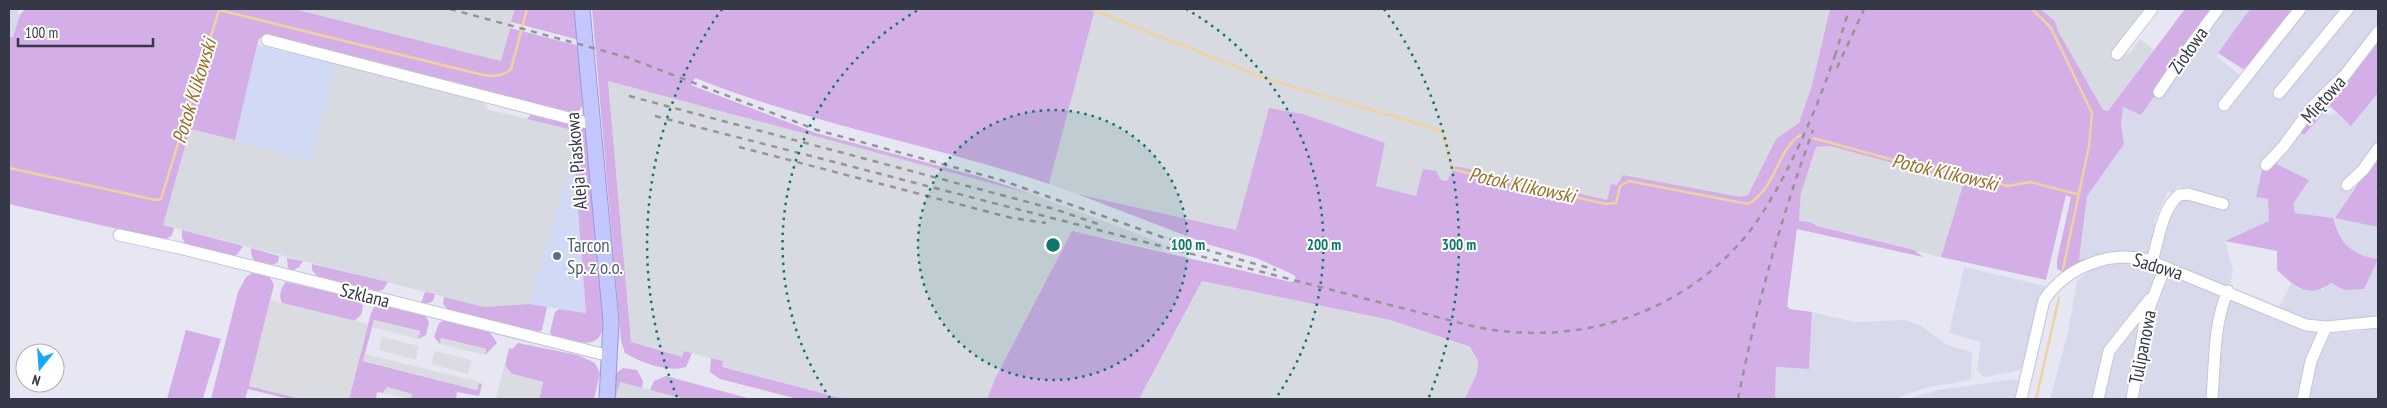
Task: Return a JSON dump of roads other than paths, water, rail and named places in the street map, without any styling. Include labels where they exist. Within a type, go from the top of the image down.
[{"type":"main road","name":"Aleja Piaskowa","points":[[582,9],[611,322],[607,399]]},
{"type":"street","points":[[2117,54],[2152,9]]},
{"type":"street","name":"Ziołowa","points":[[2159,92],[2218,9]]},
{"type":"street","points":[[2224,105],[2300,9]]},
{"type":"street","points":[[2280,93],[2348,9]]},
{"type":"street","name":"Miętowa","points":[[2266,165],[2280,151],[2313,106],[2344,75],[2378,32]]},
{"type":"street","points":[[268,40],[592,124]]},
{"type":"street","points":[[2347,185],[2363,170],[2378,149]]},
{"type":"street","points":[[2152,261],[2164,216],[2179,195],[2188,194],[2223,204]]},
{"type":"street","name":"Szklana","points":[[119,235],[179,248],[610,356]]},
{"type":"street","name":"Sadowa","points":[[2020,399],[2044,300],[2051,291],[2071,274],[2094,262],[2130,256],[2152,261],[2306,324],[2326,327],[2378,322]]},
{"type":"street","name":"Tulipanowa","points":[[2132,399],[2146,316],[2152,295],[2165,267]]},
{"type":"street","points":[[2212,399],[2218,320],[2228,291]]},
{"type":"street","name":"Tulipanowa","points":[[2098,399],[2109,351],[2152,295]]},
{"type":"street","points":[[2303,399],[2311,361],[2326,327]]},
{"type":"waterway","name":"Potok Klikowski","points":[[9,168],[156,200],[161,199],[219,10],[492,76],[503,74],[511,69],[527,9]]},
{"type":"waterway","name":"Potok Klikowski","points":[[1091,9],[1264,78],[1439,130],[1442,133],[1452,168],[1455,170],[1606,204],[1616,203],[1620,186],[1629,181],[1748,204],[1765,189],[1786,151],[1800,135]]},
{"type":"waterway","name":"Potok Klikowski","points":[[2032,9],[2051,28],[2092,113],[2089,146],[2063,269]]},
{"type":"waterway","name":"Potok Klikowski","points":[[1813,138],[1963,179],[1976,178],[2008,186],[2030,182],[2077,194]]},
{"type":"waterway","name":"Potok Klikowski","points":[[2036,399],[2059,298]]},
{"type":"railway","points":[[450,9],[626,57],[817,130],[1001,180],[1162,237],[1276,270]]},
{"type":"railway","points":[[1835,56],[1849,9]]},
{"type":"railway","points":[[1837,68],[1864,9]]},
{"type":"railway","points":[[655,116],[1476,327],[1514,332],[1551,332],[1588,328],[1623,319],[1657,305],[1690,287],[1719,264],[1746,236],[1773,195],[1810,121],[1837,49]]},
{"type":"railway","points":[[629,96],[1054,209],[1098,224]]},
{"type":"railway","points":[[1738,399],[1770,263],[1790,196],[1813,130]]},
{"type":"railway","points":[[739,147],[1012,218],[1046,223]]},
{"type":"place","name":"Tarcon Sp. z o.o.","points":[[557,256]]}]
